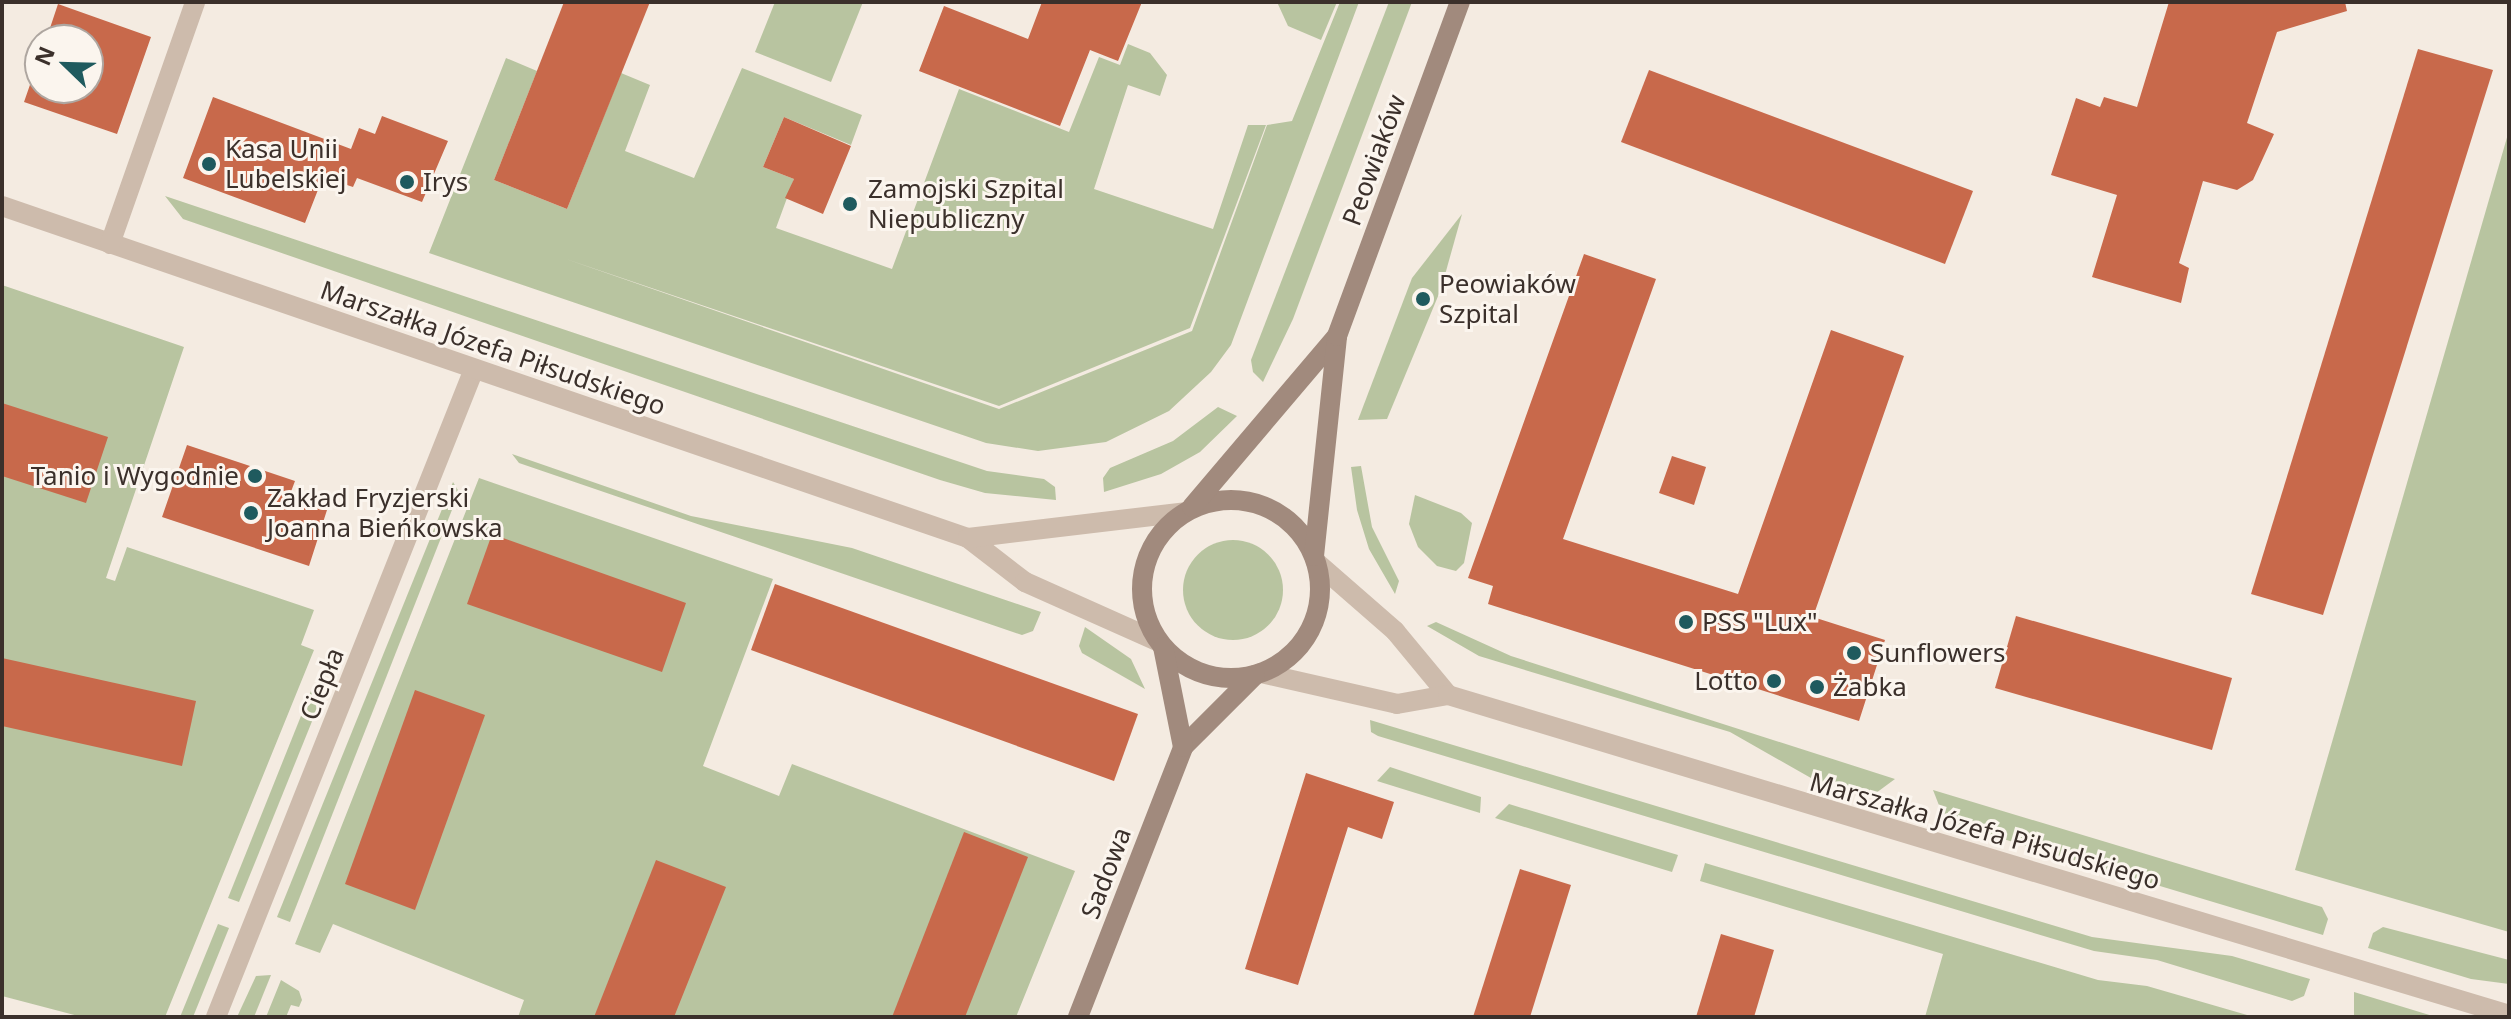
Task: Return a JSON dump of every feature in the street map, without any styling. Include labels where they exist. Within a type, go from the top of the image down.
[{"type":"main road","name":"Peowiaków","points":[[1315,559],[1337,336],[1460,2]]},
{"type":"main road","name":"Peowiaków","points":[[1188,510],[1337,336]]},
{"type":"main road","points":[[1160,644],[1177,661],[1205,674],[1258,674],[1294,652],[1315,620],[1320,581],[1315,559],[1290,521],[1262,505],[1231,499],[1188,510],[1155,541],[1141,581],[1142,601],[1160,644],[1183,747]]},
{"type":"main road","name":"Sadowa","points":[[1078,1017],[1183,747],[1258,674]]},
{"type":"street","points":[[110,244],[195,2]]},
{"type":"street","name":"Marszałka Józefa Piłsudskiego","points":[[2,206],[968,538],[1025,582],[1160,644]]},
{"type":"street","name":"Ciepła","points":[[216,1017],[474,369]]},
{"type":"street","name":"Marszałka Józefa Piłsudskiego","points":[[968,538],[1188,510]]},
{"type":"street","points":[[1315,559],[1395,631],[1448,695]]},
{"type":"street","name":"Marszałka Józefa Piłsudskiego","points":[[1258,674],[1397,704],[1448,695],[2509,1015]]},
{"type":"green space","points":[[775,2],[863,2],[831,82],[755,52]]},
{"type":"green space","points":[[1277,2],[1337,2],[1321,40],[1288,26]]},
{"type":"green space","points":[[1340,2],[1359,2],[1231,345],[1211,372],[1169,411],[1106,442],[1038,451],[986,443],[429,253],[506,58],[537,71],[494,180],[567,209],[621,73],[650,85],[625,151],[694,178],[742,68],[862,115],[851,145],[784,117],[763,167],[794,179],[776,228],[892,269],[959,89],[1069,132],[1099,57],[1120,65],[1128,44],[1150,53],[1167,75],[1160,96],[1128,85],[1094,189],[1213,229],[1248,125],[1266,125],[1190,328],[999,406],[563,258],[999,409],[1192,331],[1267,125],[1292,121]]},
{"type":"green space","points":[[1389,2],[1412,2],[1293,319],[1263,382],[1253,372],[1251,360]]},
{"type":"green space","points":[[2509,134],[2509,932],[2295,870]]},
{"type":"green space","points":[[165,196],[987,471],[1044,479],[1055,487],[1056,500],[985,493],[940,480],[183,219]]},
{"type":"green space","points":[[1462,214],[1441,289],[1387,419],[1358,420],[1412,278]]},
{"type":"green space","points":[[2,285],[184,347],[106,578],[115,581],[127,547],[314,610],[301,645],[314,650],[165,1017],[82,1017],[2,996]]},
{"type":"green space","points":[[1218,407],[1237,416],[1200,452],[1161,474],[1104,492],[1103,478],[1110,468],[1173,441]]},
{"type":"green space","points":[[512,454],[691,516],[852,548],[1041,612],[1033,631],[1022,635],[519,463]]},
{"type":"green space","points":[[1361,466],[1372,527],[1399,581],[1395,594],[1369,549],[1357,510],[1351,467]]},
{"type":"green space","points":[[479,478],[773,579],[703,766],[779,796],[792,764],[1075,871],[1016,1017],[518,1017],[524,1000],[333,924],[320,953],[295,944]]},
{"type":"green space","points":[[453,482],[459,492],[290,922],[277,917]]},
{"type":"green space","points":[[1415,495],[1461,513],[1472,523],[1464,563],[1456,571],[1437,566],[1418,547],[1409,524]]},
{"type":"green space","points":[[1233,540],[1252,543],[1269,554],[1280,571],[1283,590],[1280,609],[1269,626],[1252,637],[1233,640],[1214,637],[1197,626],[1186,609],[1183,590],[1186,571],[1197,554],[1214,543]]},
{"type":"green space","points":[[1436,622],[1511,656],[1895,779],[1876,793],[1863,795],[1818,782],[1730,732],[1479,656],[1427,626]]},
{"type":"green space","points":[[1085,627],[1131,659],[1145,689],[1082,653],[1079,646]]},
{"type":"green space","points":[[311,691],[317,709],[239,902],[228,898]]},
{"type":"green space","points":[[1370,720],[2092,937],[2232,956],[2310,979],[2304,996],[2292,1001],[2157,960],[2094,951],[1378,736],[1371,732]]},
{"type":"green space","points":[[1390,767],[1481,797],[1480,813],[1377,781]]},
{"type":"green space","points":[[1933,790],[2322,907],[2328,919],[2323,935],[1957,825],[1942,813]]},
{"type":"green space","points":[[1509,804],[1678,855],[1672,872],[1495,818]]},
{"type":"green space","points":[[1705,863],[2098,980],[2147,986],[2254,1017],[1925,1017],[1943,954],[1700,881]]},
{"type":"green space","points":[[218,924],[229,928],[193,1017],[180,1017]]},
{"type":"green space","points":[[2383,927],[2509,960],[2509,984],[2471,979],[2368,948],[2373,933]]},
{"type":"green space","points":[[271,975],[254,1017],[237,1017],[256,976]]},
{"type":"green space","points":[[281,980],[299,991],[302,1000],[299,1007],[291,1005],[286,1017],[266,1017]]},
{"type":"green space","points":[[2354,992],[2436,1017],[2354,1017]]},
{"type":"building","points":[[564,2],[650,2],[567,209],[494,180]]},
{"type":"building","points":[[1042,2],[1142,2],[1118,61],[1090,50],[1060,126],[919,71],[944,6],[1028,39]]},
{"type":"building","points":[[2169,2],[2345,2],[2347,11],[2277,32],[2247,123],[2274,134],[2253,180],[2237,190],[2203,181],[2179,263],[2189,268],[2181,303],[2092,277],[2117,195],[2051,175],[2076,98],[2100,107],[2104,97],[2137,107]]},
{"type":"building","points":[[58,4],[151,37],[117,134],[30,104],[104,104],[104,24],[51,24]]},
{"type":"building","points":[[2418,49],[2493,70],[2323,615],[2251,594]]},
{"type":"building","points":[[1649,70],[1973,191],[1945,264],[1621,142]]},
{"type":"building","points":[[213,97],[351,149],[359,128],[375,134],[382,116],[448,141],[422,202],[357,178],[353,187],[323,177],[305,223],[183,178]]},
{"type":"building","points":[[784,117],[851,146],[823,214],[785,198],[794,179],[763,167]]},
{"type":"building","points":[[1584,254],[1656,279],[1563,539],[1738,594],[1831,330],[1904,356],[1813,617],[1885,640],[1859,721],[1488,604],[1493,586],[1468,578]]},
{"type":"building","points":[[2,403],[108,437],[86,503],[2,476]]},
{"type":"building","points":[[187,445],[295,481],[289,497],[327,510],[309,566],[162,517]]},
{"type":"building","points":[[1672,456],[1706,467],[1694,505],[1659,493]]},
{"type":"building","points":[[492,534],[686,603],[662,672],[467,604]]},
{"type":"building","points":[[775,584],[1138,714],[1114,781],[751,650]]},
{"type":"building","points":[[2016,616],[2232,678],[2212,750],[1995,688]]},
{"type":"building","points":[[2,658],[196,701],[182,766],[2,726]]},
{"type":"building","points":[[415,690],[485,715],[415,910],[345,884]]},
{"type":"building","points":[[1306,773],[1394,802],[1382,839],[1348,827],[1298,985],[1245,969]]},
{"type":"building","points":[[964,832],[1028,857],[965,1017],[892,1017]]},
{"type":"building","points":[[656,860],[726,887],[674,1017],[594,1017]]},
{"type":"building","points":[[1520,869],[1571,885],[1530,1017],[1473,1017]]},
{"type":"building","points":[[1721,934],[1774,950],[1754,1017],[1696,1017]]},
{"type":"place","name":"Kasa Unii Lubelskiej","points":[[209,164]]},
{"type":"place","name":"Irys","points":[[407,182]]},
{"type":"place","name":"Zamojski Szpital Niepubliczny","points":[[850,204]]},
{"type":"place","name":"Peowiaków Szpital","points":[[1423,299]]},
{"type":"place","name":"Tanio i Wygodnie","points":[[255,476]]},
{"type":"place","name":"Zakład Fryzjerski Joanna Bieńkowska","points":[[251,513]]},
{"type":"place","name":"PSS \"Lux\"","points":[[1686,622]]},
{"type":"place","name":"Sunflowers","points":[[1854,653]]},
{"type":"place","name":"Lotto","points":[[1774,681]]},
{"type":"place","name":"Żabka","points":[[1817,687]]}]
